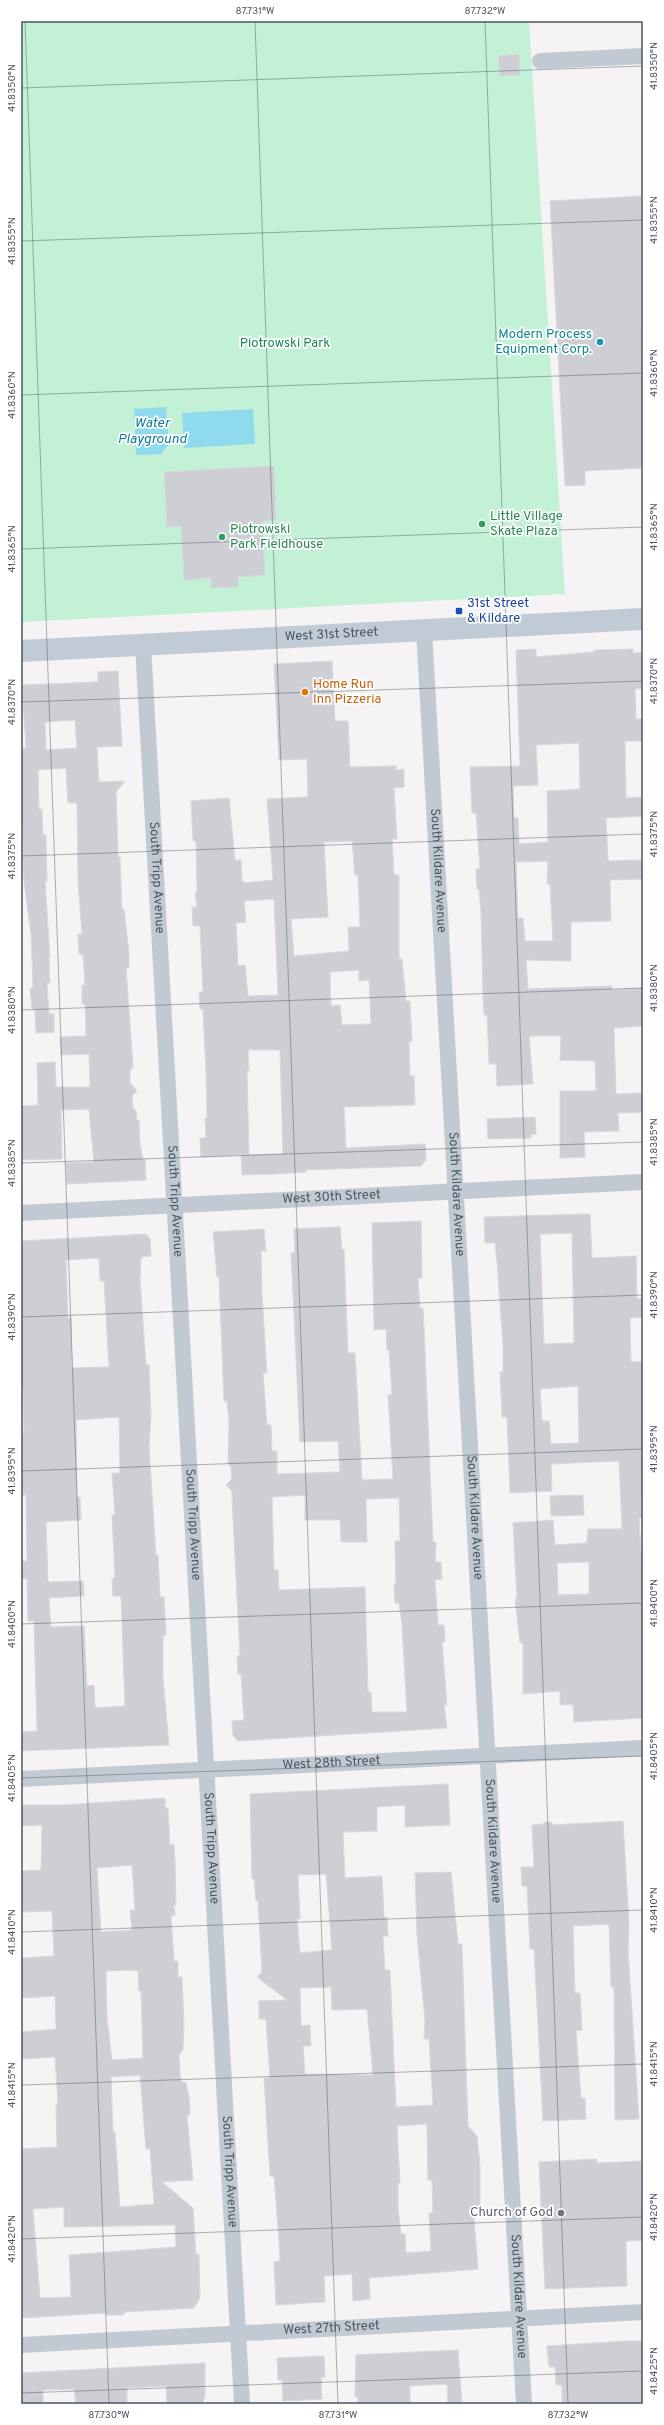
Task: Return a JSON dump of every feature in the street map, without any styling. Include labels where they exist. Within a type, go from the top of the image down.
[{"type":"main road","name":"West 31st Street","points":[[21,651],[643,619]]},
{"type":"street","points":[[540,61],[643,56]]},
{"type":"street","name":"South Kildare Avenue","points":[[424,630],[524,2404]]},
{"type":"street","name":"South Tripp Avenue","points":[[143,645],[242,2404]]},
{"type":"street","name":"West 30th Street","points":[[21,1213],[643,1182]]},
{"type":"street","name":"West 28th Street","points":[[21,1779],[643,1748]]},
{"type":"street","name":"West 27th Street","points":[[21,2345],[643,2312]]},
{"type":"green space","name":"Piotrowski Park","points":[[21,21],[529,21],[565,594],[21,622]]},
{"type":"water","name":"Water Playground","points":[[166,407],[169,444],[161,454],[136,455],[134,409]]},
{"type":"water","points":[[253,409],[255,444],[184,448],[182,413]]},
{"type":"building","points":[[519,54],[520,75],[500,76],[498,56]]},
{"type":"building","name":"Modern Process Equipment Corp.","points":[[641,196],[643,468],[585,471],[585,485],[565,486],[550,201]]},
{"type":"building","name":"Piotrowski Park Fieldhouse","points":[[274,466],[276,520],[262,521],[265,575],[238,577],[238,587],[211,588],[211,578],[184,580],[181,526],[167,527],[164,472]]},
{"type":"building","points":[[536,649],[536,657],[594,652],[594,650],[633,649],[633,653],[643,652],[643,688],[635,689],[636,719],[643,719],[643,741],[625,741],[626,798],[643,797],[643,816],[606,818],[608,861],[643,860],[643,879],[610,880],[611,921],[571,922],[571,961],[526,960],[528,989],[612,986],[612,990],[643,988],[643,1026],[614,1028],[616,1094],[643,1093],[643,1112],[618,1113],[619,1131],[584,1132],[585,1157],[560,1158],[560,1091],[596,1091],[595,1061],[560,1060],[561,1036],[529,1036],[533,1084],[497,1086],[496,1064],[489,1064],[487,1015],[484,1015],[483,996],[481,912],[479,889],[477,889],[476,869],[480,869],[476,813],[472,813],[470,767],[520,766],[516,650]],"holes":[[[579,743],[580,789],[547,791],[548,842],[519,844],[518,818],[514,818],[513,786],[538,785],[536,745]],[[548,861],[547,884],[550,884],[553,941],[525,941],[523,918],[518,918],[516,862]]]},
{"type":"building","points":[[332,661],[335,721],[348,721],[350,767],[396,766],[396,770],[404,769],[404,787],[394,788],[397,839],[392,839],[394,875],[399,875],[399,959],[402,959],[406,1001],[410,1001],[412,1041],[409,1042],[410,1076],[414,1076],[415,1105],[344,1107],[346,1148],[425,1144],[426,1160],[421,1166],[306,1170],[306,1172],[242,1175],[241,1155],[283,1154],[280,1050],[248,1050],[249,1071],[247,1071],[249,1154],[201,1157],[200,1138],[206,1138],[206,1073],[203,1009],[200,1009],[199,992],[203,992],[200,926],[193,926],[192,907],[197,907],[195,893],[197,891],[196,841],[193,841],[191,801],[229,798],[235,860],[241,860],[242,880],[245,883],[273,880],[267,799],[308,797],[307,759],[279,760],[274,664]],"holes":[[[352,841],[355,875],[358,875],[360,927],[348,927],[349,951],[294,956],[291,919],[328,917],[324,842]],[[274,899],[278,995],[248,996],[245,965],[238,966],[236,923],[246,922],[244,901]],[[359,970],[359,981],[369,980],[371,1024],[342,1025],[340,1005],[331,1006],[330,972]]]},
{"type":"building","points":[[118,671],[122,746],[97,747],[99,782],[125,781],[116,792],[118,857],[120,857],[122,910],[124,909],[129,953],[129,968],[126,968],[133,1066],[130,1071],[130,1083],[137,1091],[132,1096],[133,1107],[136,1111],[137,1121],[139,1120],[140,1145],[143,1159],[145,1159],[146,1180],[67,1184],[66,1163],[94,1162],[89,1109],[61,1110],[62,1159],[21,1160],[21,1106],[38,1105],[37,1063],[55,1062],[56,1087],[90,1087],[89,1054],[61,1055],[60,1037],[86,1036],[85,1004],[82,1004],[82,985],[85,985],[83,954],[79,954],[78,934],[82,934],[78,881],[77,803],[68,803],[66,768],[38,770],[39,809],[42,809],[43,835],[46,835],[47,881],[45,881],[50,957],[50,983],[47,983],[49,1014],[54,1014],[54,1032],[36,1033],[35,1009],[32,1009],[30,988],[33,988],[31,934],[24,882],[21,806],[21,748],[26,748],[22,685],[98,682],[98,672]],"holes":[[[75,720],[77,748],[46,750],[45,722]]]},
{"type":"building","points":[[535,1117],[536,1134],[531,1135],[531,1138],[488,1139],[487,1119]]},
{"type":"building","points":[[590,1214],[592,1258],[636,1256],[637,1299],[643,1298],[643,1317],[630,1318],[631,1362],[643,1361],[643,1497],[641,1497],[642,1518],[639,1518],[641,1552],[643,1552],[643,1718],[574,1722],[573,1704],[560,1705],[560,1691],[523,1694],[523,1643],[520,1643],[515,1599],[517,1599],[513,1523],[553,1520],[555,1545],[587,1543],[588,1529],[622,1529],[619,1461],[551,1464],[552,1491],[510,1493],[507,1417],[502,1417],[500,1372],[503,1372],[503,1346],[497,1262],[495,1243],[485,1243],[484,1217]],"holes":[[[572,1233],[574,1343],[544,1344],[540,1234]],[[578,1386],[579,1443],[551,1444],[549,1421],[542,1421],[540,1389]],[[589,1562],[589,1594],[558,1595],[557,1563]]]},
{"type":"building","points":[[421,1221],[422,1278],[418,1278],[420,1309],[423,1308],[433,1541],[436,1543],[435,1562],[441,1562],[442,1579],[435,1580],[438,1625],[444,1625],[445,1642],[442,1642],[447,1705],[444,1705],[447,1728],[238,1741],[233,1736],[232,1721],[244,1720],[241,1674],[238,1674],[237,1656],[240,1656],[232,1491],[226,1485],[232,1479],[231,1467],[228,1464],[229,1421],[227,1401],[224,1401],[219,1277],[217,1277],[213,1232],[264,1229],[266,1251],[261,1251],[267,1373],[263,1373],[267,1425],[271,1425],[272,1451],[277,1451],[277,1474],[340,1472],[338,1441],[300,1442],[291,1253],[295,1253],[294,1229],[340,1227],[342,1250],[344,1249],[348,1353],[355,1353],[362,1480],[393,1479],[388,1395],[392,1395],[389,1350],[387,1350],[386,1329],[374,1330],[372,1223]],"holes":[[[305,1495],[305,1520],[340,1520],[341,1542],[367,1542],[366,1499],[399,1498],[400,1541],[395,1541],[396,1584],[394,1584],[395,1603],[399,1603],[402,1625],[407,1712],[372,1712],[371,1692],[368,1692],[365,1587],[279,1590],[278,1570],[274,1570],[272,1497]]]},
{"type":"building","points":[[146,1234],[150,1239],[151,1256],[141,1257],[140,1279],[146,1365],[149,1365],[151,1416],[149,1447],[156,1555],[158,1555],[160,1597],[164,1597],[166,1635],[163,1636],[163,1679],[169,1745],[21,1751],[21,1732],[37,1731],[34,1621],[28,1621],[27,1579],[21,1579],[21,1561],[27,1561],[26,1495],[22,1495],[21,1481],[21,1476],[23,1476],[22,1433],[24,1433],[23,1389],[21,1389],[21,1241]],"holes":[[[99,1258],[100,1281],[104,1281],[109,1367],[72,1368],[71,1318],[68,1318],[66,1260]],[[119,1417],[120,1473],[112,1473],[115,1515],[112,1515],[115,1578],[112,1578],[113,1596],[121,1596],[125,1706],[95,1708],[94,1685],[87,1686],[84,1626],[51,1627],[49,1598],[84,1596],[83,1581],[48,1582],[46,1522],[81,1520],[80,1497],[77,1497],[76,1420]]]},
{"type":"building","points":[[583,1495],[584,1515],[551,1516],[550,1496]]},
{"type":"building","points":[[448,1784],[450,1825],[405,1827],[405,1805],[377,1807],[377,1831],[343,1832],[345,1878],[382,1876],[384,1917],[387,1917],[388,1936],[383,1936],[385,1970],[390,1970],[396,2107],[433,2105],[429,2039],[424,2039],[425,2021],[417,1935],[415,1873],[451,1872],[458,1944],[462,1944],[468,2126],[477,2136],[480,2164],[480,2206],[473,2206],[478,2269],[369,2278],[370,2299],[353,2301],[352,2274],[324,2276],[325,2302],[276,2305],[274,2262],[280,2261],[279,2241],[274,2176],[270,2176],[264,2078],[270,2078],[266,2019],[259,2019],[259,2001],[287,2000],[257,1977],[262,1972],[258,1901],[256,1901],[254,1879],[252,1879],[250,1794]],"holes":[[[326,1874],[332,1950],[300,1953],[297,1919],[300,1919],[298,1875]],[[331,1987],[332,2010],[367,2009],[373,2075],[305,2074],[303,2046],[311,2046],[310,2025],[301,2026],[300,1988]],[[427,2124],[428,2180],[432,2180],[433,2213],[429,2213],[431,2251],[406,2253],[405,2234],[401,2234],[398,2208],[398,2183],[400,2183],[397,2126]]]},
{"type":"building","points":[[165,1798],[165,1808],[168,1808],[170,1845],[174,1844],[175,1862],[176,1905],[174,1905],[175,1915],[171,1916],[174,1961],[178,1961],[178,1977],[182,1977],[184,2026],[183,2049],[179,2055],[180,2075],[182,2082],[186,2082],[189,2097],[190,2115],[187,2115],[193,2180],[162,2182],[193,2208],[196,2255],[199,2254],[200,2298],[194,2308],[124,2312],[124,2315],[106,2315],[106,2313],[21,2318],[21,2149],[57,2147],[56,2104],[58,2104],[55,2057],[21,2059],[21,2032],[56,2029],[55,1996],[21,1998],[21,1958],[54,1956],[52,1911],[21,1912],[21,1871],[41,1870],[42,1825],[21,1826],[21,1805],[63,1805]],"holes":[[[132,1865],[135,1910],[130,1910],[132,1930],[101,1932],[97,1868]],[[106,1971],[138,1971],[139,1991],[141,1991],[143,2058],[112,2060],[107,2018]],[[140,2075],[146,2149],[150,2149],[154,2204],[120,2207],[115,2132],[113,2132],[111,2077]],[[64,2207],[64,2227],[175,2225],[176,2247],[69,2255],[71,2297],[40,2298],[33,2209]]]},
{"type":"building","points":[[623,1821],[629,1923],[628,1950],[639,2119],[615,2120],[614,1987],[611,1987],[609,1924],[573,1926],[575,1993],[580,1993],[582,2030],[576,2031],[581,2098],[585,2098],[586,2119],[543,2121],[534,1949],[530,1949],[527,1886],[522,1886],[521,1867],[534,1867],[532,1825],[543,1824],[545,1822],[551,1822],[554,1825]]},
{"type":"building","points":[[596,2159],[597,2163],[641,2161],[643,2240],[626,2241],[627,2286],[545,2289],[539,2162]]},
{"type":"building","points":[[643,2341],[643,2404],[562,2404],[562,2385],[556,2385],[555,2367],[549,2367],[547,2346]]},
{"type":"building","points":[[458,2350],[462,2404],[448,2404],[447,2384],[410,2386],[410,2404],[358,2404],[358,2397],[355,2397],[356,2355]]},
{"type":"building","points":[[324,2356],[325,2377],[321,2377],[322,2399],[283,2401],[282,2380],[278,2380],[277,2358]]},
{"type":"building","points":[[205,2363],[205,2396],[202,2404],[167,2404],[166,2386],[127,2388],[127,2404],[76,2404],[74,2389],[43,2390],[43,2404],[21,2404],[21,2373]]},
{"type":"place","name":"Modern Process Equipment Corp.","points":[[600,342]]},
{"type":"place","name":"Little Village Skate Plaza","points":[[482,524]]},
{"type":"place","name":"Piotrowski Park Fieldhouse","points":[[222,537]]},
{"type":"place","name":"31st Street & Kildare","points":[[459,611]]},
{"type":"place","name":"Home Run Inn Pizzeria","points":[[305,692]]},
{"type":"place","name":"Church of God","points":[[561,2213]]}]
